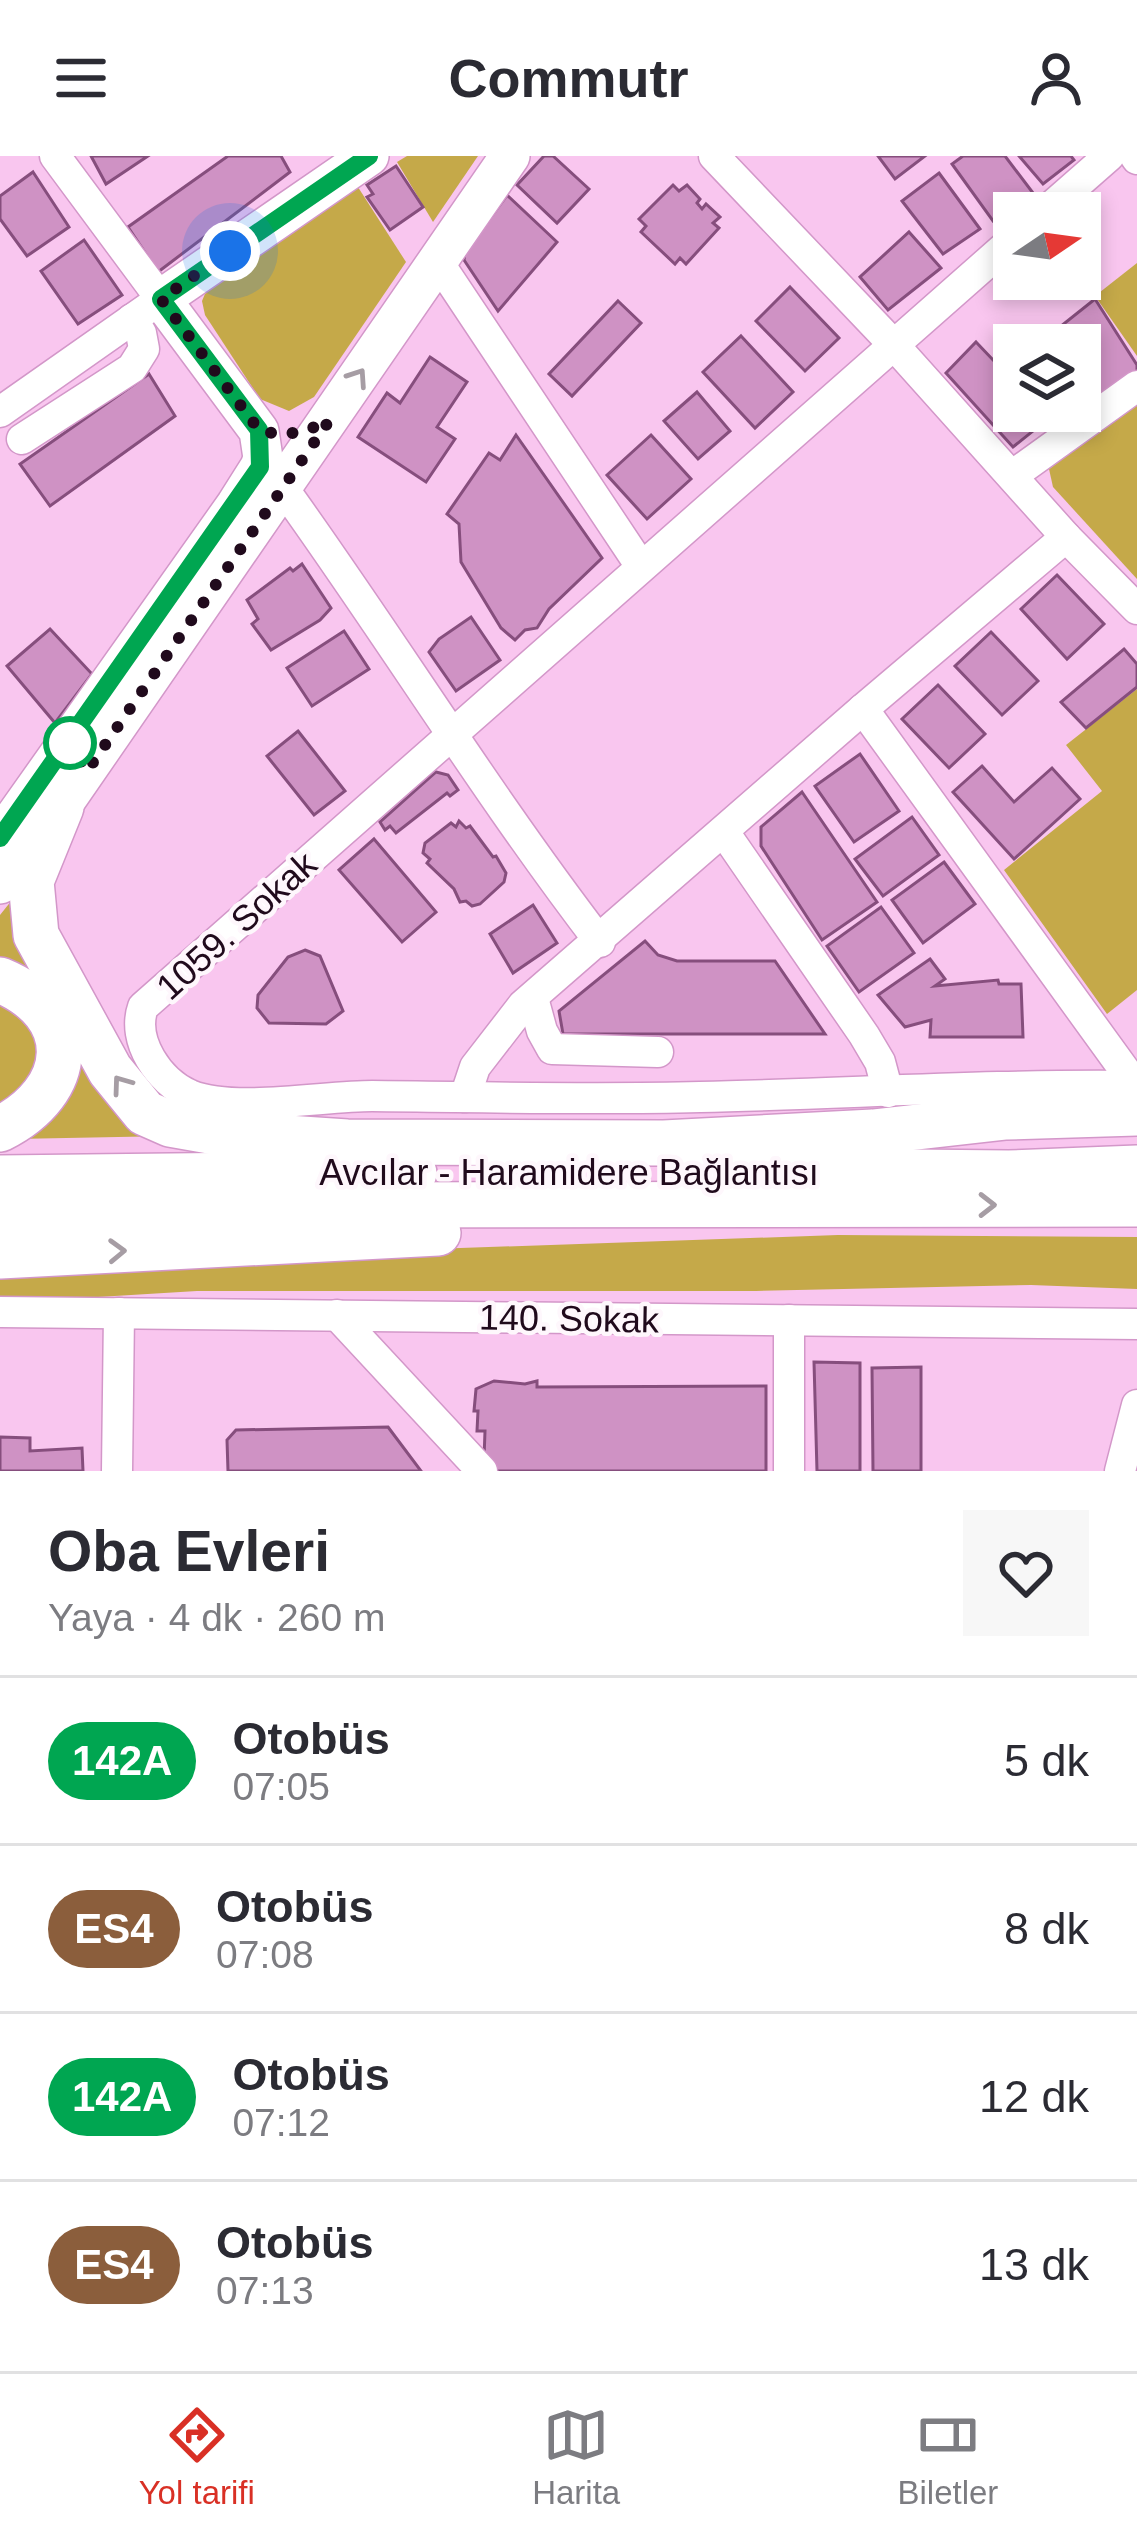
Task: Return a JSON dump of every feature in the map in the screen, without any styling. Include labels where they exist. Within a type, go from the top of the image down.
[{"type":"highway","points":[[61,807],[32,881],[36,934],[85,1028],[131,1099],[159,1121],[192,1131],[346,1142]]},
{"type":"highway","points":[[0,980],[41,1004],[55,1025],[59,1048],[49,1092],[34,1108],[0,1129]]},
{"type":"highway","points":[[0,1147],[749,1141],[989,1118],[1137,1114]]},
{"type":"highway","points":[[749,1141],[1137,1148]]},
{"type":"highway","name":"Avcılar - Haramidere Bağlantısı","points":[[0,1178],[799,1169],[1009,1173],[1137,1168]]},
{"type":"highway","name":"Avcılar - Haramidere Bağlantısı","points":[[15,1215],[260,1205],[1137,1204]]},
{"type":"highway","points":[[0,1256],[431,1233],[756,1226],[840,1216],[870,1205]]},
{"type":"main road","points":[[329,421],[292,434],[276,436],[259,430],[147,309],[369,156]]},
{"type":"main road","points":[[0,884],[61,807],[507,158]]},
{"type":"main road","points":[[0,838],[260,467],[259,430]]},
{"type":"street","points":[[22,439],[131,368],[144,349],[141,333],[147,309],[55,156]]},
{"type":"street","points":[[1068,192],[1109,156]]},
{"type":"street","points":[[728,160],[1137,610]]},
{"type":"street","name":"1059. Sokak","points":[[993,257],[143,1007],[137,1024],[165,1078],[190,1094],[225,1103],[357,1096],[693,1098],[1137,1086]]},
{"type":"street","points":[[436,259],[640,565]]},
{"type":"street","points":[[0,412],[147,309]]},
{"type":"street","points":[[1013,475],[1137,386]]},
{"type":"street","points":[[283,488],[519,836],[600,942]]},
{"type":"street","points":[[465,1096],[489,1046],[533,998],[1066,537]]},
{"type":"street","points":[[862,709],[1137,1086]]},
{"type":"street","points":[[724,832],[864,1035],[880,1062],[888,1092]]},
{"type":"street","points":[[533,998],[552,1049]]},
{"type":"street","points":[[489,1046],[513,1051],[658,1052]]},
{"type":"street","name":"140. Sokak","points":[[0,1312],[1137,1324]]},
{"type":"street","points":[[116,1471],[119,1313]]},
{"type":"street","points":[[338,1315],[482,1471]]},
{"type":"street","points":[[789,1320],[789,1471]]},
{"type":"street","points":[[1120,1471],[1137,1405]]},
{"type":"shaded area","points":[[407,156],[478,156],[433,222],[397,162]]},
{"type":"shaded area","points":[[356,184],[406,262],[314,397],[289,411],[260,399],[205,315],[202,301],[210,282]]},
{"type":"shaded area","points":[[1137,263],[1137,356],[1098,300],[1101,291]]},
{"type":"shaded area","points":[[1137,401],[1137,579],[1053,487],[1049,469]]},
{"type":"shaded area","points":[[1137,689],[1137,990],[1107,1014],[1004,870],[1102,791],[1066,745]]},
{"type":"shaded area","points":[[16,895],[170,1136],[14,1139],[73,1062],[0,967],[0,915]]},
{"type":"shaded area","points":[[0,992],[9,993],[48,1061],[0,1116]]},
{"type":"shaded area","points":[[838,1235],[1137,1237],[1137,1289],[1031,1285],[756,1291],[197,1291],[65,1299],[0,1297],[0,1264]]},
{"type":"building","points":[[91,156],[148,156],[106,184]]},
{"type":"building","points":[[228,156],[281,156],[290,172],[158,272],[128,227]]},
{"type":"building","points":[[544,156],[553,156],[589,189],[557,223],[517,185]]},
{"type":"building","points":[[878,156],[925,156],[895,179]]},
{"type":"building","points":[[963,156],[1005,156],[1032,192],[993,192],[993,221],[952,164]]},
{"type":"building","points":[[1019,156],[1071,156],[1074,160],[1043,184]]},
{"type":"building","points":[[396,166],[423,207],[390,230],[367,197],[373,194],[367,185]]},
{"type":"building","points":[[33,172],[69,227],[27,256],[0,219],[0,196]]},
{"type":"building","points":[[939,173],[980,229],[943,254],[902,201]]},
{"type":"building","points":[[673,185],[679,191],[687,185],[700,199],[697,203],[702,209],[706,204],[720,217],[713,223],[719,228],[686,264],[680,258],[675,264],[641,232],[646,226],[639,219]]},
{"type":"building","points":[[507,195],[557,242],[498,311],[464,260]]},
{"type":"building","points":[[909,232],[941,268],[888,310],[860,277]]},
{"type":"building","points":[[84,240],[122,295],[78,324],[41,271]]},
{"type":"building","points":[[790,287],[839,338],[805,371],[756,321]]},
{"type":"building","points":[[1096,300],[1137,372],[1102,396],[1101,324],[1064,324]]},
{"type":"building","points":[[618,301],[641,323],[572,396],[549,374]]},
{"type":"building","points":[[741,336],[793,392],[755,428],[703,372]]},
{"type":"building","points":[[976,342],[993,360],[993,425],[946,373]]},
{"type":"building","points":[[430,357],[467,382],[437,427],[455,439],[426,482],[358,437],[387,393],[400,403]]},
{"type":"building","points":[[149,374],[175,416],[50,506],[20,464]]},
{"type":"building","points":[[697,392],[730,431],[698,459],[664,421]]},
{"type":"building","points":[[999,432],[1032,432],[1013,447]]},
{"type":"building","points":[[516,435],[602,558],[549,609],[537,628],[525,630],[515,640],[501,628],[461,562],[459,524],[447,514],[489,453],[500,460]]},
{"type":"building","points":[[651,435],[691,479],[647,519],[607,475]]},
{"type":"building","points":[[302,564],[331,608],[271,650],[252,624],[258,619],[247,600]]},
{"type":"building","points":[[1057,575],[1104,624],[1067,659],[1021,609]]},
{"type":"building","points":[[471,617],[500,660],[456,691],[429,652]]},
{"type":"building","points":[[50,629],[92,674],[55,723],[7,666]]},
{"type":"building","points":[[344,631],[369,669],[312,706],[287,668]]},
{"type":"building","points":[[991,632],[1038,681],[1002,715],[955,666]]},
{"type":"building","points":[[1124,649],[1137,664],[1137,687],[1086,728],[1061,702]]},
{"type":"building","points":[[938,685],[985,734],[949,768],[902,719]]},
{"type":"building","points":[[298,731],[345,791],[314,815],[267,756]]},
{"type":"building","points":[[860,754],[899,811],[854,842],[815,786]]},
{"type":"building","points":[[982,766],[1014,802],[1052,768],[1080,799],[1014,859],[953,792]]},
{"type":"building","points":[[436,772],[448,775],[458,790],[450,796],[447,793],[396,833],[390,826],[385,830],[380,822]]},
{"type":"building","points":[[802,792],[877,902],[822,940],[761,846],[761,827]]},
{"type":"building","points":[[912,817],[939,855],[883,896],[855,859]]},
{"type":"building","points":[[459,821],[470,826],[506,873],[504,882],[472,906],[460,902],[423,853],[425,843]]},
{"type":"building","points":[[374,839],[436,912],[402,942],[339,870]]},
{"type":"building","points":[[944,862],[975,904],[923,943],[892,900]]},
{"type":"building","points":[[533,905],[557,943],[513,973],[490,934]]},
{"type":"building","points":[[881,907],[914,953],[859,992],[827,946]]},
{"type":"building","points":[[645,941],[658,955],[677,961],[775,961],[825,1034],[563,1034],[559,1011]]},
{"type":"building","points":[[305,950],[320,956],[343,1011],[326,1024],[269,1023],[257,1008],[258,995],[288,957]]},
{"type":"building","points":[[930,959],[945,979],[935,986],[998,980],[999,984],[1021,984],[1023,1037],[930,1037],[931,1020],[905,1027],[878,995]]},
{"type":"building","points":[[814,1362],[860,1363],[860,1471],[817,1471]]},
{"type":"building","points":[[921,1367],[921,1471],[873,1471],[872,1368]]},
{"type":"building","points":[[494,1381],[537,1381],[537,1387],[766,1386],[766,1471],[498,1471],[484,1459],[485,1431],[477,1431],[478,1411],[474,1411],[476,1389]]},
{"type":"building","points":[[388,1427],[421,1471],[228,1471],[227,1440],[236,1430]]},
{"type":"building","points":[[0,1437],[30,1438],[30,1451],[82,1448],[83,1471],[0,1471]]},
{"type":"bus line","name":"142A","points":[[0,838],[236,505],[263,458],[259,430],[161,299],[369,156]]},
{"type":"route","points":[[70,743],[87,771],[329,421],[292,434],[276,436],[259,430],[161,299],[230,251]]}]
